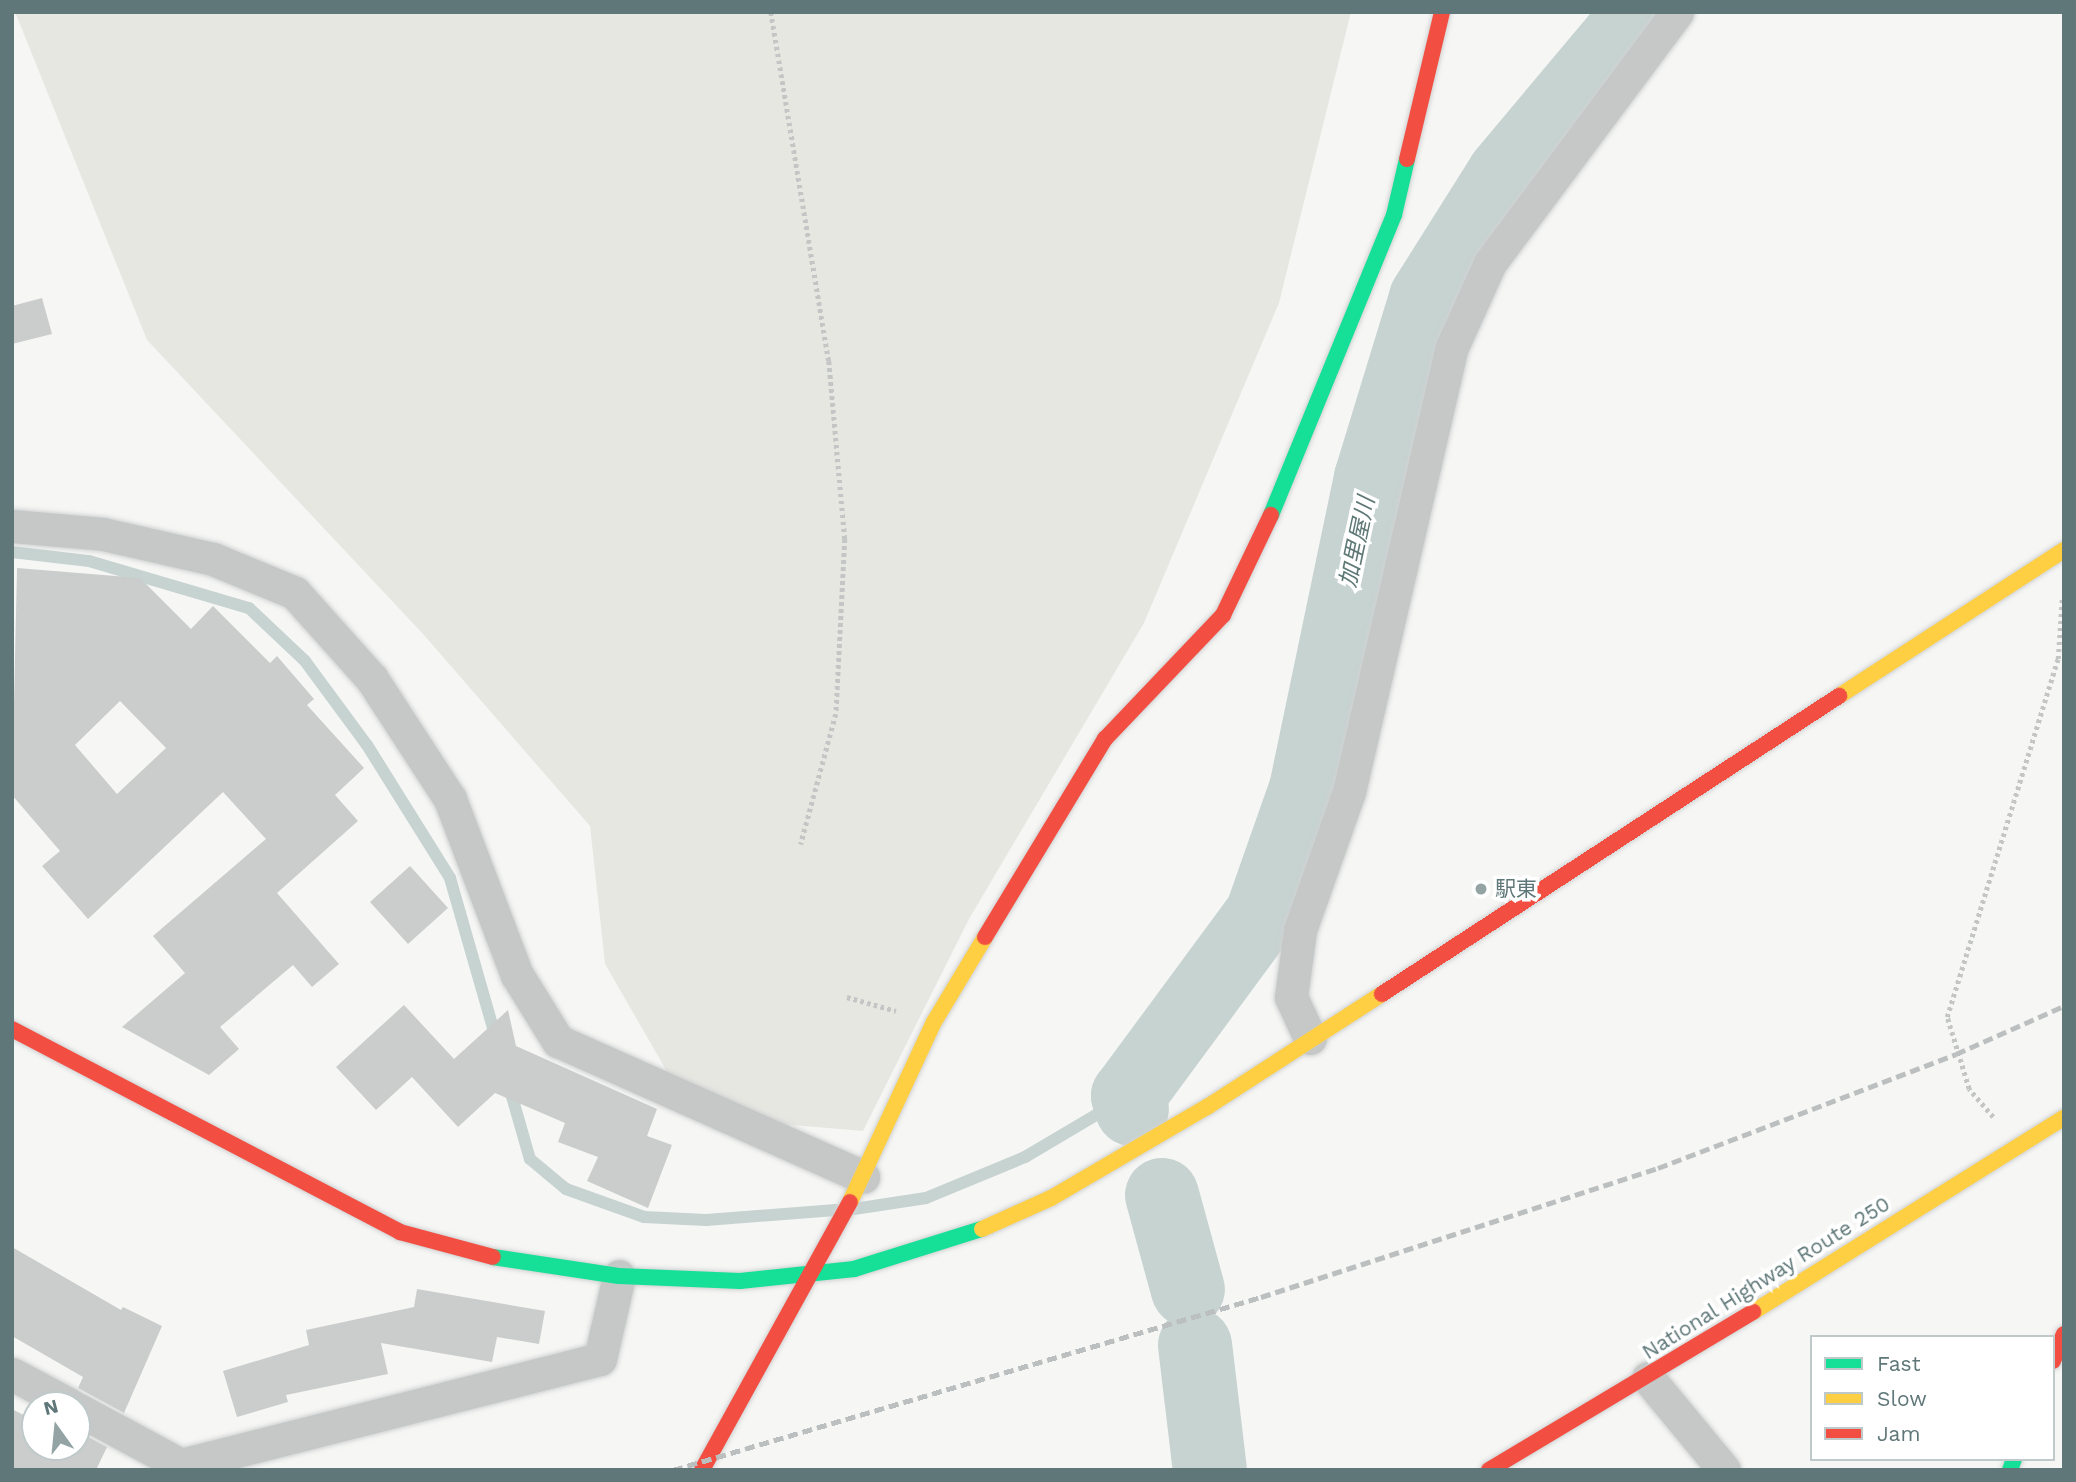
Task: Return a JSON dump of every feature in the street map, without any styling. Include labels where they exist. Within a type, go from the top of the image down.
[{"type":"main road","points":[[702,1470],[863,1177],[934,1022],[1105,739],[1223,615],[1277,502],[1394,215],[1442,12]]},
{"type":"main road","points":[[12,1029],[400,1232],[509,1261],[620,1276],[740,1281],[808,1278],[897,1259],[1051,1198],[1207,1107],[2064,550]]},
{"type":"main road","name":"National Highway Route 250","points":[[1489,1470],[1648,1378],[2017,1144],[2064,1118]]},
{"type":"main road","points":[[2055,1356],[2064,1334]]},
{"type":"street","points":[[1310,1038],[1291,997],[1300,930],[1349,792],[1452,347],[1490,263],[1677,12]]},
{"type":"street","points":[[12,526],[103,534],[213,559],[295,593],[372,679],[450,799],[517,975],[558,1041],[863,1177]]},
{"type":"street","points":[[91,1417],[181,1465],[600,1359],[620,1276]]},
{"type":"street","points":[[12,1374],[44,1391]]},
{"type":"street","points":[[1648,1378],[1724,1470]]},
{"type":"path","points":[[771,12],[829,361],[845,539],[836,714],[802,844]]},
{"type":"path","points":[[2017,1144],[1969,1089],[1947,1017],[2058,659],[2062,598],[2043,564]]},
{"type":"path","points":[[847,997],[934,1022]]},
{"type":"shaded area","points":[[15,12],[1351,12],[1279,303],[1144,623],[969,919],[863,1131],[780,1124],[677,1089],[605,964],[590,826],[423,634],[147,340]]},
{"type":"building","points":[[42,298],[52,334],[12,344],[12,306]]},
{"type":"building","points":[[17,568],[140,578],[191,629],[213,606],[270,663],[277,656],[314,699],[307,705],[364,768],[335,795],[358,821],[277,893],[339,964],[312,987],[293,965],[220,1027],[239,1049],[209,1075],[122,1027],[185,973],[153,936],[266,839],[223,792],[88,919],[42,866],[60,851],[12,795]],"holes":[[[120,701],[166,748],[117,794],[75,745]]]},
{"type":"building","points":[[410,866],[448,908],[408,944],[370,902]]},
{"type":"building","points":[[404,1005],[454,1059],[508,1010],[516,1046],[657,1109],[647,1136],[672,1145],[648,1208],[587,1181],[598,1157],[558,1142],[565,1123],[495,1093],[458,1127],[412,1077],[376,1110],[336,1067]]},
{"type":"building","points":[[12,1247],[121,1310],[123,1307],[162,1326],[124,1413],[91,1395],[91,1391],[78,1388],[83,1377],[12,1336]]},
{"type":"building","points":[[417,1289],[545,1311],[539,1344],[497,1337],[492,1362],[381,1343],[388,1374],[286,1395],[288,1402],[237,1417],[223,1371],[309,1345],[306,1330],[414,1307]]},
{"type":"building","points":[[12,1409],[21,1414],[21,1461],[91,1461],[91,1438],[107,1447],[96,1470],[12,1470]]},
{"type":"waterway","name":"加里屋川","points":[[1132,1109],[1128,1096],[1262,914],[1306,789],[1371,478],[1426,298],[1504,174],[1640,12]]},
{"type":"waterway","points":[[12,552],[89,561],[249,608],[305,661],[367,745],[450,878],[496,1038]]},
{"type":"waterway","points":[[509,1086],[530,1159],[566,1189],[644,1217],[706,1220],[836,1210]]},
{"type":"waterway","points":[[854,1209],[926,1198],[1025,1157],[1128,1096]]},
{"type":"waterway","points":[[1162,1195],[1188,1290]]},
{"type":"waterway","points":[[1195,1345],[1210,1470]]},
{"type":"railway","points":[[673,1470],[1261,1297],[1658,1168],[1956,1054],[2064,1006]]},
{"type":"traffic: fast","points":[[1271,515],[1394,215],[1407,159]]},
{"type":"traffic: fast","points":[[493,1257],[619,1276],[740,1281],[854,1269],[982,1229]]},
{"type":"traffic: fast","points":[[2010,1470],[2013,1461]]},
{"type":"traffic: slow","points":[[1839,696],[2064,550]]},
{"type":"traffic: slow","points":[[850,1202],[934,1022],[985,937]]},
{"type":"traffic: slow","points":[[982,1229],[1051,1198],[1207,1107],[1382,994]]},
{"type":"traffic: slow","points":[[1753,1312],[2064,1118]]},
{"type":"traffic: jam","points":[[1407,159],[1442,12]]},
{"type":"traffic: jam","points":[[985,937],[1105,739],[1223,615],[1271,515]]},
{"type":"traffic: jam","points":[[1382,994],[1839,696]]},
{"type":"traffic: jam","points":[[12,1029],[400,1232],[493,1257]]},
{"type":"traffic: jam","points":[[702,1470],[850,1202]]},
{"type":"traffic: jam","points":[[1489,1470],[1753,1312]]},
{"type":"traffic: jam","points":[[2055,1356],[2064,1334]]},
{"type":"place","name":"駅東","points":[[1481,889]]}]
